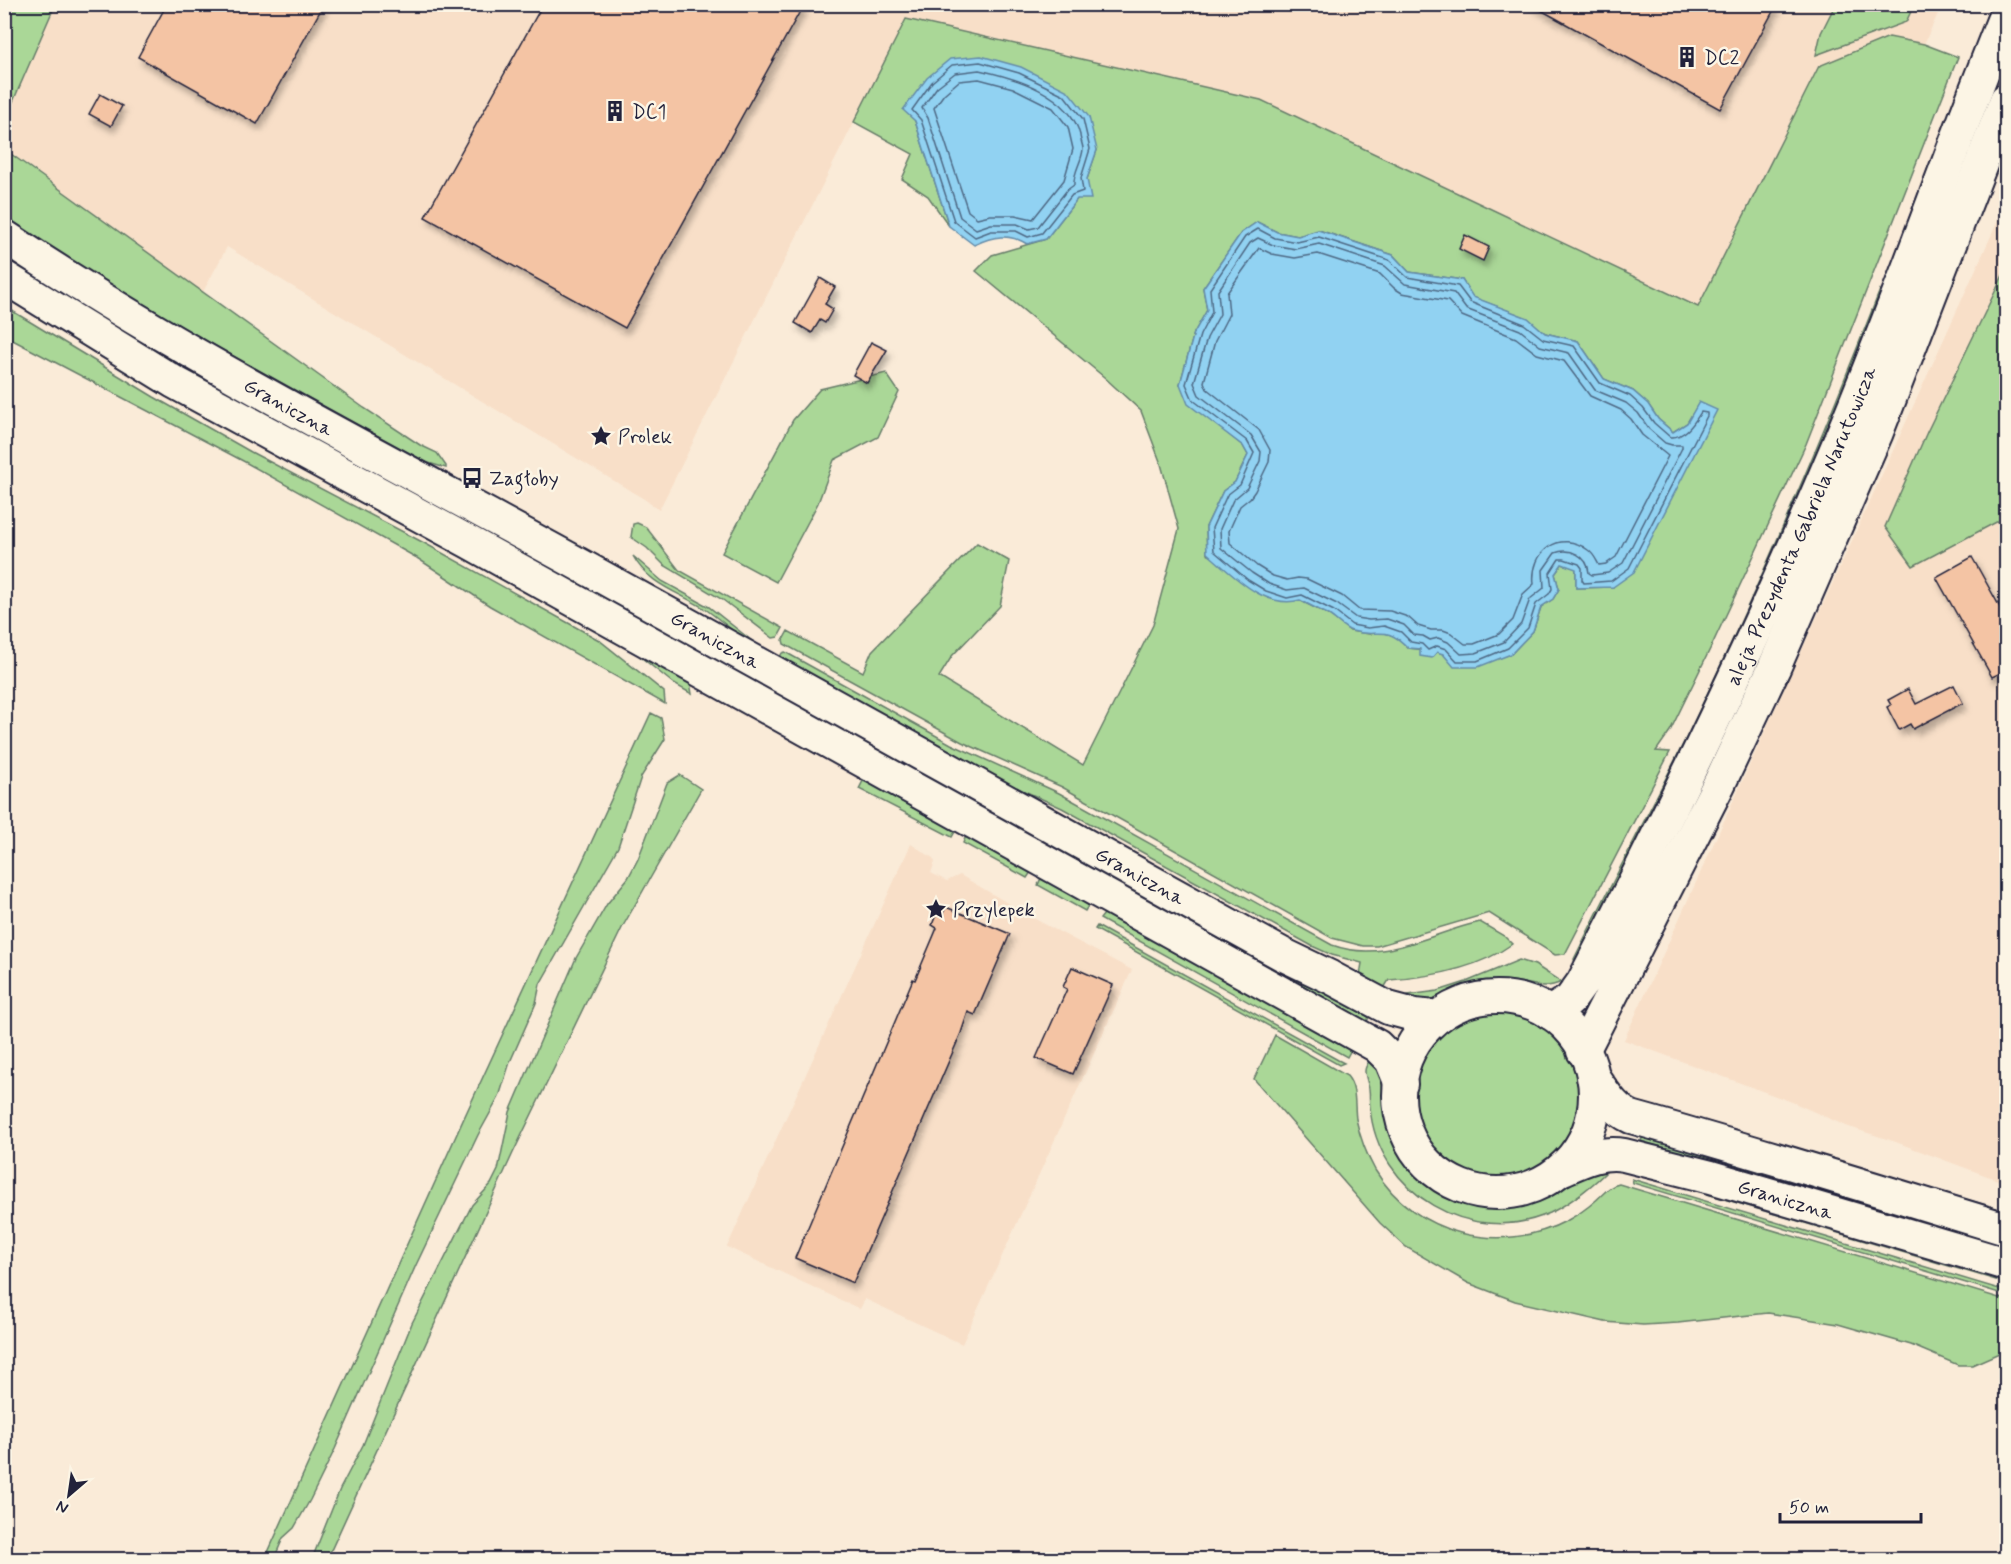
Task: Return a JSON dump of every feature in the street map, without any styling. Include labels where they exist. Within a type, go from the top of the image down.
[{"type":"main road","name":"aleja Prezydenta Gabriela Narutowicza","points":[[1550,1013],[1570,1000],[1583,982],[1682,790],[1759,627],[1880,343],[2007,13]]},
{"type":"main road","name":"aleja Prezydenta Gabriela Narutowicza","points":[[1588,1064],[1794,625],[1877,432],[2007,100]]},
{"type":"main road","name":"Graniczna","points":[[4,236],[118,310],[243,382],[592,571],[1282,954],[1388,1008],[1414,1015],[1435,1017]]},
{"type":"main road","name":"Graniczna","points":[[4,277],[174,382],[480,547],[1377,1046],[1391,1060],[1401,1084]]},
{"type":"main road","points":[[1504,997],[1523,1000],[1550,1013],[1575,1036],[1588,1064],[1594,1104],[1589,1128],[1582,1144],[1563,1169],[1522,1191],[1505,1194],[1485,1192],[1460,1185],[1442,1176],[1417,1149],[1406,1127],[1401,1107],[1401,1084],[1410,1048],[1420,1031],[1450,1007],[1466,1001],[1504,997]]},
{"type":"main road","name":"Graniczna","points":[[1588,1064],[1609,1100],[1631,1117],[1718,1141],[2007,1229]]},
{"type":"main road","name":"Graniczna","points":[[1563,1169],[1592,1156],[1620,1154],[1712,1177],[2007,1264]]},
{"type":"shaded area","points":[[55,5],[1942,5],[1924,44],[1889,37],[1819,66],[1699,307],[1261,100],[906,19],[659,510],[227,247],[203,292],[5,149],[5,120]]},
{"type":"shaded area","points":[[2006,203],[2006,1183],[1846,1126],[1792,1102],[1624,1040]]},
{"type":"shaded area","points":[[911,844],[933,858],[935,862],[931,873],[947,881],[960,875],[1033,918],[1132,970],[962,1344],[865,1299],[860,1309],[727,1247]]},
{"type":"green space","points":[[1835,4],[1914,5],[1906,22],[1816,55],[1821,33]]},
{"type":"green space","points":[[4,5],[55,5],[5,120]]},
{"type":"green space","points":[[906,19],[1261,100],[1698,307],[1819,66],[1889,37],[1924,44],[1958,57],[1806,444],[1670,731],[1656,751],[1670,752],[1565,954],[1555,955],[1489,913],[1377,946],[1363,946],[1332,938],[1062,787],[962,742],[784,644],[783,640],[788,631],[863,672],[872,651],[977,543],[1009,561],[1000,606],[952,656],[939,677],[1083,765],[1153,625],[1179,529],[1161,464],[1141,411],[1104,377],[976,271],[992,255],[1046,239],[1077,199],[1097,150],[915,121],[949,226],[928,196],[902,179],[913,154],[854,122]],"holes":[[[1257,222],[1277,232],[1298,236],[1319,230],[1393,255],[1409,272],[1462,280],[1472,297],[1527,318],[1545,333],[1578,341],[1604,379],[1633,391],[1673,432],[1687,423],[1699,403],[1613,587],[1576,588],[1576,568],[1562,564],[1555,574],[1559,589],[1553,599],[1541,607],[1533,631],[1511,654],[1498,658],[1443,654],[1408,648],[1398,637],[1382,632],[1369,634],[1350,631],[1331,616],[1207,554],[1206,527],[1223,491],[1235,482],[1248,455],[1243,446],[1218,426],[1180,384],[1194,333],[1207,310],[1203,288],[1241,233]]]},
{"type":"green space","points":[[4,149],[364,408],[420,445],[437,453],[446,468],[425,462],[159,314],[5,217]]},
{"type":"green space","points":[[4,250],[748,671],[743,680],[284,429],[5,264]]},
{"type":"green space","points":[[2006,269],[2006,517],[1913,566],[1885,527],[1927,432]]},
{"type":"green space","points":[[1880,290],[1885,298],[1758,600],[1576,968],[1574,959],[1687,736],[1764,571]]},
{"type":"green space","points":[[4,306],[154,397],[251,452],[426,544],[599,640],[664,692],[665,704],[490,606],[417,558],[245,462],[5,336]]},
{"type":"green space","points":[[886,373],[899,392],[878,437],[834,460],[818,503],[776,582],[722,553],[793,420],[820,389]]},
{"type":"green space","points":[[637,523],[646,527],[679,570],[783,628],[778,637],[773,638],[723,600],[664,565],[647,548],[631,537],[633,524]]},
{"type":"green space","points":[[633,556],[662,581],[709,607],[756,644],[756,649],[708,611],[657,582],[648,575]]},
{"type":"green space","points":[[611,633],[690,682],[692,694],[674,684]]},
{"type":"green space","points":[[785,652],[951,744],[1059,793],[1332,945],[1351,950],[1388,949],[1480,922],[1504,936],[1512,944],[1499,953],[1469,966],[1421,977],[1389,980],[1381,993],[1359,981],[1362,963],[1332,955],[1312,946],[1062,808],[958,761],[778,661]]},
{"type":"green space","points":[[767,681],[1369,1017],[1365,1026],[762,690]]},
{"type":"green space","points":[[651,713],[661,718],[665,739],[641,777],[618,847],[540,984],[536,1003],[510,1062],[499,1097],[478,1135],[416,1265],[335,1449],[310,1500],[294,1528],[283,1538],[274,1559],[265,1559],[464,1118]]},
{"type":"green space","points":[[680,775],[701,789],[623,926],[513,1153],[327,1559],[312,1559],[340,1489],[363,1445],[412,1323],[472,1205],[491,1184],[498,1170],[510,1112],[576,958],[607,904],[628,878],[638,859],[667,783]]},
{"type":"green space","points":[[863,781],[882,786],[956,830],[952,837],[859,789]]},
{"type":"green space","points":[[972,834],[1030,866],[1031,872],[1027,878],[963,843],[966,836]]},
{"type":"green space","points":[[1048,877],[1085,897],[1088,906],[1085,911],[1038,885],[1041,878]]},
{"type":"green space","points":[[1112,912],[1353,1046],[1347,1057],[1100,919],[1104,914]]},
{"type":"green space","points":[[1097,926],[1344,1063],[1339,1065],[1095,929]]},
{"type":"green space","points":[[1519,960],[1535,965],[1561,982],[1542,986],[1510,981],[1488,981],[1457,989],[1428,1003],[1404,997],[1438,991],[1466,982]]},
{"type":"green space","points":[[1498,1010],[1530,1017],[1545,1024],[1557,1035],[1568,1047],[1575,1062],[1582,1094],[1575,1126],[1568,1141],[1557,1153],[1545,1164],[1530,1171],[1498,1178],[1466,1171],[1451,1164],[1439,1153],[1428,1141],[1421,1126],[1414,1094],[1421,1062],[1428,1047],[1439,1035],[1451,1024],[1466,1017]]},
{"type":"green space","points":[[1275,1035],[1347,1076],[1354,1091],[1359,1132],[1375,1170],[1392,1193],[1413,1211],[1436,1224],[1461,1233],[1488,1237],[1515,1237],[1542,1231],[1568,1220],[1619,1184],[2006,1300],[2006,1350],[1972,1365],[1958,1365],[1911,1345],[1838,1324],[1768,1313],[1643,1325],[1605,1322],[1515,1301],[1468,1283],[1406,1247],[1380,1223],[1254,1079]]},
{"type":"green space","points":[[1371,1058],[1380,1074],[1385,1114],[1390,1132],[1405,1161],[1420,1178],[1439,1192],[1459,1201],[1481,1207],[1503,1208],[1526,1205],[1557,1192],[1586,1169],[1612,1166],[1591,1186],[1550,1213],[1520,1222],[1490,1223],[1460,1218],[1433,1205],[1409,1188],[1390,1165],[1377,1138],[1370,1107],[1365,1073]]},
{"type":"green space","points":[[1654,1106],[2006,1211],[2006,1217],[1651,1107]]},
{"type":"green space","points":[[1644,1133],[2006,1242],[2006,1251],[1641,1141]]},
{"type":"green space","points":[[1635,1167],[2006,1277],[2006,1283],[1633,1172]]},
{"type":"green space","points":[[1632,1179],[2006,1291],[2006,1295],[1633,1183]]},
{"type":"water","points":[[981,56],[1021,67],[1068,91],[1089,117],[1097,150],[1087,179],[1091,199],[1077,199],[1046,239],[1027,244],[1014,238],[1001,237],[974,245],[949,226],[915,121],[903,110],[927,78],[950,59]]},
{"type":"water","points":[[1257,222],[1277,232],[1298,236],[1318,230],[1393,255],[1409,272],[1462,280],[1473,297],[1528,318],[1545,333],[1578,341],[1604,379],[1633,391],[1673,432],[1687,423],[1699,402],[1717,410],[1634,572],[1613,587],[1576,588],[1576,569],[1562,564],[1555,574],[1559,589],[1553,599],[1541,607],[1533,631],[1511,654],[1478,667],[1454,667],[1443,654],[1437,652],[1432,658],[1420,656],[1420,649],[1408,648],[1393,636],[1349,630],[1329,615],[1300,600],[1287,602],[1261,595],[1238,580],[1207,553],[1206,527],[1223,491],[1235,482],[1248,455],[1243,446],[1188,404],[1180,384],[1194,333],[1207,310],[1203,288],[1241,233]]},
{"type":"building","points":[[167,4],[324,4],[257,124],[138,57]]},
{"type":"building","name":"DC1","points":[[543,4],[804,4],[625,328],[425,217]]},
{"type":"building","name":"DC2","points":[[1530,4],[1777,4],[1720,109]]},
{"type":"building","points":[[100,94],[122,106],[111,126],[89,114]]},
{"type":"building","points":[[1465,235],[1489,247],[1483,261],[1459,249]]},
{"type":"building","points":[[820,278],[835,287],[825,304],[833,309],[825,323],[820,320],[812,333],[795,323]]},
{"type":"building","points":[[871,342],[887,350],[867,383],[853,375]]},
{"type":"building","points":[[1972,557],[2007,620],[2007,670],[1992,677],[1936,577]]},
{"type":"building","points":[[1954,685],[1963,703],[1913,729],[1910,724],[1899,730],[1887,707],[1891,705],[1888,700],[1908,689],[1916,704]]},
{"type":"building","points":[[946,907],[1010,934],[975,1015],[968,1012],[853,1283],[795,1258],[913,979],[915,980],[937,928],[932,925],[937,912],[942,915]]},
{"type":"building","points":[[1072,967],[1113,985],[1073,1074],[1036,1058],[1067,989],[1063,987]]},
{"type":"place","name":"DC2","points":[[1687,57]]},
{"type":"place","name":"DC1","points":[[615,111]]},
{"type":"place","name":"Prolek","points":[[601,436]]},
{"type":"place","name":"Zagłoby","points":[[472,478]]},
{"type":"place","name":"Przylepek","points":[[936,909]]}]
